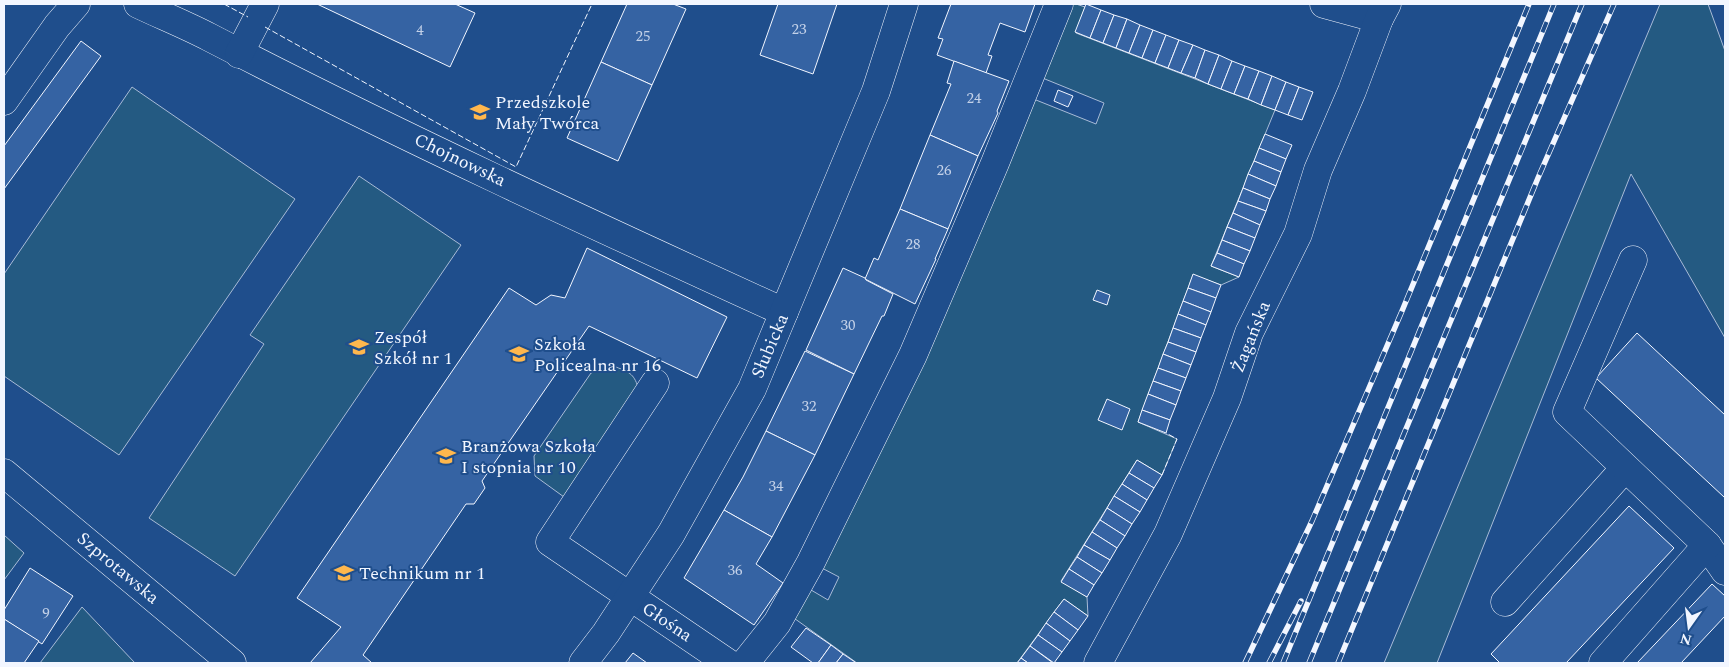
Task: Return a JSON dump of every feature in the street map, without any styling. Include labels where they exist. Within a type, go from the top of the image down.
[{"type":"street","points":[[4,101],[56,26],[76,4]]},
{"type":"street","name":"Chojnowska","points":[[138,4],[524,191],[784,312]]},
{"type":"street","points":[[239,54],[265,4]]},
{"type":"street","name":"Słubicka","points":[[584,663],[671,534],[752,389],[876,91],[904,4]]},
{"type":"street","points":[[745,663],[777,623],[811,562],[913,355],[995,163],[1058,4]]},
{"type":"street","points":[[1324,4],[1383,11]]},
{"type":"street","name":"Żagańska","points":[[1098,663],[1168,534],[1227,398],[1249,333],[1298,234],[1318,170],[1352,91],[1383,11]]},
{"type":"street","points":[[1603,663],[1719,558],[1567,412],[1634,260]]},
{"type":"street","name":"Głośna","points":[[655,383],[550,542],[728,663]]},
{"type":"street","points":[[1505,602],[1625,468]]},
{"type":"street","name":"Szprotawska","points":[[4,473],[232,663]]},
{"type":"shaded area","points":[[1070,4],[1085,7],[1076,33],[1275,110],[1211,266],[1239,277],[1221,285],[1193,275],[1138,422],[1177,439],[1162,475],[1137,460],[1061,581],[1087,597],[1088,616],[1064,599],[1017,663],[857,663],[791,616],[806,587],[828,600],[839,577],[818,566],[1031,98],[1096,124],[1104,103],[1040,77]]},
{"type":"shaded area","points":[[1660,4],[1708,4],[1725,51],[1725,338],[1631,174],[1437,663],[1384,663]]},
{"type":"shaded area","points":[[132,87],[295,199],[119,455],[4,376],[4,274]]},
{"type":"shaded area","points":[[359,176],[461,245],[235,576],[149,518],[264,344],[250,335]]},
{"type":"shaded area","points":[[616,367],[631,375],[639,390],[564,497],[535,476],[534,456],[591,373],[604,368]]},
{"type":"shaded area","points":[[4,535],[24,553],[4,580]]},
{"type":"shaded area","points":[[82,607],[135,663],[40,663]]},
{"type":"building","points":[[317,4],[455,4],[475,13],[450,67]]},
{"type":"building","points":[[627,4],[673,4],[686,9],[652,85],[601,62]]},
{"type":"building","points":[[778,4],[837,4],[813,74],[760,55]]},
{"type":"building","points":[[951,4],[1035,4],[1025,32],[1000,23],[988,55],[992,56],[986,73],[937,55],[943,39],[938,38]]},
{"type":"building","points":[[1086,4],[1101,10],[1090,38],[1075,32]]},
{"type":"building","points":[[1101,10],[1114,15],[1103,43],[1090,38]]},
{"type":"building","points":[[1114,15],[1127,19],[1116,48],[1103,43]]},
{"type":"building","points":[[1127,19],[1140,25],[1129,53],[1116,48]]},
{"type":"building","points":[[1140,25],[1153,30],[1142,58],[1129,53]]},
{"type":"building","points":[[1153,30],[1166,35],[1155,63],[1142,58]]},
{"type":"building","points":[[1166,35],[1179,40],[1168,68],[1155,63]]},
{"type":"building","points":[[1179,40],[1193,45],[1181,73],[1168,68]]},
{"type":"building","points":[[81,41],[101,56],[4,189],[4,146]]},
{"type":"building","points":[[1193,45],[1205,50],[1195,78],[1181,73]]},
{"type":"building","points":[[1205,50],[1219,55],[1208,84],[1195,78]]},
{"type":"building","points":[[1219,55],[1232,61],[1221,89],[1208,84]]},
{"type":"building","points":[[954,61],[1009,81],[997,111],[998,113],[978,156],[930,135],[951,84],[947,83]]},
{"type":"building","points":[[1232,61],[1245,66],[1234,94],[1221,89]]},
{"type":"building","points":[[601,62],[652,85],[618,161],[567,138]]},
{"type":"building","points":[[1245,66],[1259,71],[1248,99],[1234,94]]},
{"type":"building","points":[[1259,71],[1272,76],[1261,105],[1248,99]]},
{"type":"building","points":[[1272,76],[1286,82],[1275,110],[1261,105]]},
{"type":"building","points":[[1286,82],[1299,87],[1288,115],[1275,110]]},
{"type":"building","points":[[1299,87],[1313,92],[1302,120],[1288,115]]},
{"type":"building","points":[[1058,90],[1073,96],[1068,107],[1054,101]]},
{"type":"building","points":[[1265,134],[1292,145],[1286,159],[1259,148]]},
{"type":"building","points":[[930,135],[978,156],[948,229],[900,209]]},
{"type":"building","points":[[1259,148],[1286,159],[1281,172],[1254,161]]},
{"type":"building","points":[[1254,161],[1281,172],[1276,186],[1248,174]]},
{"type":"building","points":[[1248,174],[1276,186],[1270,199],[1243,188]]},
{"type":"building","points":[[1243,188],[1270,199],[1266,211],[1238,201]]},
{"type":"building","points":[[1238,201],[1266,211],[1260,225],[1233,213]]},
{"type":"building","points":[[900,209],[948,229],[915,304],[865,279],[874,258],[878,260]]},
{"type":"building","points":[[1233,213],[1260,225],[1255,238],[1227,227]]},
{"type":"building","points":[[1227,227],[1255,238],[1250,251],[1222,240]]},
{"type":"building","points":[[1222,240],[1250,251],[1244,264],[1217,253]]},
{"type":"building","points":[[587,248],[727,317],[697,378],[589,326],[482,481],[485,488],[474,504],[466,504],[363,655],[372,663],[310,663],[341,627],[297,598],[509,288],[536,305],[551,295],[565,298]]},
{"type":"building","points":[[1217,253],[1244,264],[1239,277],[1211,266]]},
{"type":"building","points":[[843,268],[893,294],[884,316],[882,316],[854,374],[806,350]]},
{"type":"building","points":[[1193,274],[1221,285],[1216,298],[1188,288]]},
{"type":"building","points":[[1188,288],[1216,298],[1211,312],[1183,301]]},
{"type":"building","points":[[1097,290],[1110,295],[1107,305],[1093,300]]},
{"type":"building","points":[[1183,301],[1211,312],[1206,325],[1178,314]]},
{"type":"building","points":[[1178,314],[1206,325],[1201,338],[1173,328]]},
{"type":"building","points":[[1173,328],[1201,338],[1196,352],[1168,342]]},
{"type":"building","points":[[1637,333],[1725,415],[1724,497],[1596,378]]},
{"type":"building","points":[[1168,342],[1196,352],[1191,365],[1163,354]]},
{"type":"building","points":[[805,351],[854,374],[815,455],[766,431]]},
{"type":"building","points":[[1163,354],[1191,365],[1186,378],[1158,368]]},
{"type":"building","points":[[1158,368],[1186,378],[1181,391],[1153,381]]},
{"type":"building","points":[[1153,381],[1181,391],[1176,405],[1148,394]]},
{"type":"building","points":[[1148,394],[1176,405],[1170,420],[1142,410]]},
{"type":"building","points":[[1107,399],[1130,409],[1122,430],[1098,420]]},
{"type":"building","points":[[1142,410],[1170,420],[1166,433],[1138,422]]},
{"type":"building","points":[[766,431],[815,455],[772,537],[724,510]]},
{"type":"building","points":[[1137,460],[1162,475],[1154,488],[1129,473]]},
{"type":"building","points":[[1129,473],[1154,488],[1147,500],[1122,484]]},
{"type":"building","points":[[1122,484],[1147,500],[1140,512],[1114,496]]},
{"type":"building","points":[[1114,496],[1140,512],[1132,524],[1107,508]]},
{"type":"building","points":[[1629,506],[1674,548],[1566,663],[1500,663],[1491,654]]},
{"type":"building","points":[[1107,508],[1132,524],[1125,536],[1100,520]]},
{"type":"building","points":[[724,510],[772,537],[756,564],[783,583],[754,625],[684,578]]},
{"type":"building","points":[[1100,520],[1125,536],[1117,548],[1092,532]]},
{"type":"building","points":[[1092,532],[1117,548],[1110,560],[1084,545]]},
{"type":"building","points":[[1084,545],[1110,560],[1102,573],[1077,557]]},
{"type":"building","points":[[1077,557],[1102,573],[1094,585],[1069,569]]},
{"type":"building","points":[[30,568],[73,596],[42,644],[4,619],[4,610]]},
{"type":"building","points":[[1069,569],[1094,585],[1087,597],[1061,582]]},
{"type":"building","points":[[1712,584],[1725,596],[1725,616],[1681,663],[1637,663]]},
{"type":"building","points":[[1064,599],[1088,616],[1078,630],[1054,612]]},
{"type":"building","points":[[1054,612],[1078,630],[1070,641],[1046,623]]},
{"type":"building","points":[[4,619],[39,641],[24,663],[4,663]]},
{"type":"building","points":[[1046,623],[1070,641],[1062,652],[1038,635]]},
{"type":"building","points":[[806,628],[831,645],[818,663],[813,663],[791,647]]},
{"type":"building","points":[[1038,635],[1062,652],[1054,663],[1030,646]]},
{"type":"building","points":[[831,645],[843,654],[836,663],[818,663]]},
{"type":"building","points":[[1030,646],[1053,663],[1028,663],[1021,658]]},
{"type":"building","points":[[633,653],[647,663],[625,663]]},
{"type":"building","points":[[843,654],[855,662],[836,663]]},
{"type":"building","points":[[1021,658],[1028,663],[1017,663]]},
{"type":"railway","points":[[1245,663],[1312,521],[1402,311],[1529,4]]},
{"type":"railway","points":[[1283,663],[1554,4]]},
{"type":"railway","points":[[1309,663],[1582,4]]},
{"type":"railway","points":[[1338,663],[1538,178],[1614,4]]},
{"type":"railway","points":[[1269,663],[1301,601]]},
{"type":"fence","points":[[224,4],[248,17]]},
{"type":"fence","points":[[265,27],[516,167],[592,4]]},
{"type":"fence","points":[[1162,475],[1177,439],[1166,433]]},
{"type":"place","name":"Przedszkole Mały Twórca","points":[[480,112]]},
{"type":"place","name":"Zespół Szkół nr 1","points":[[359,347]]},
{"type":"place","name":"Szkoła Policealna nr 16","points":[[519,354]]},
{"type":"place","name":"Branżowa Szkoła I stopnia nr 10","points":[[446,456]]},
{"type":"place","name":"Technikum nr 1","points":[[344,573]]}]
